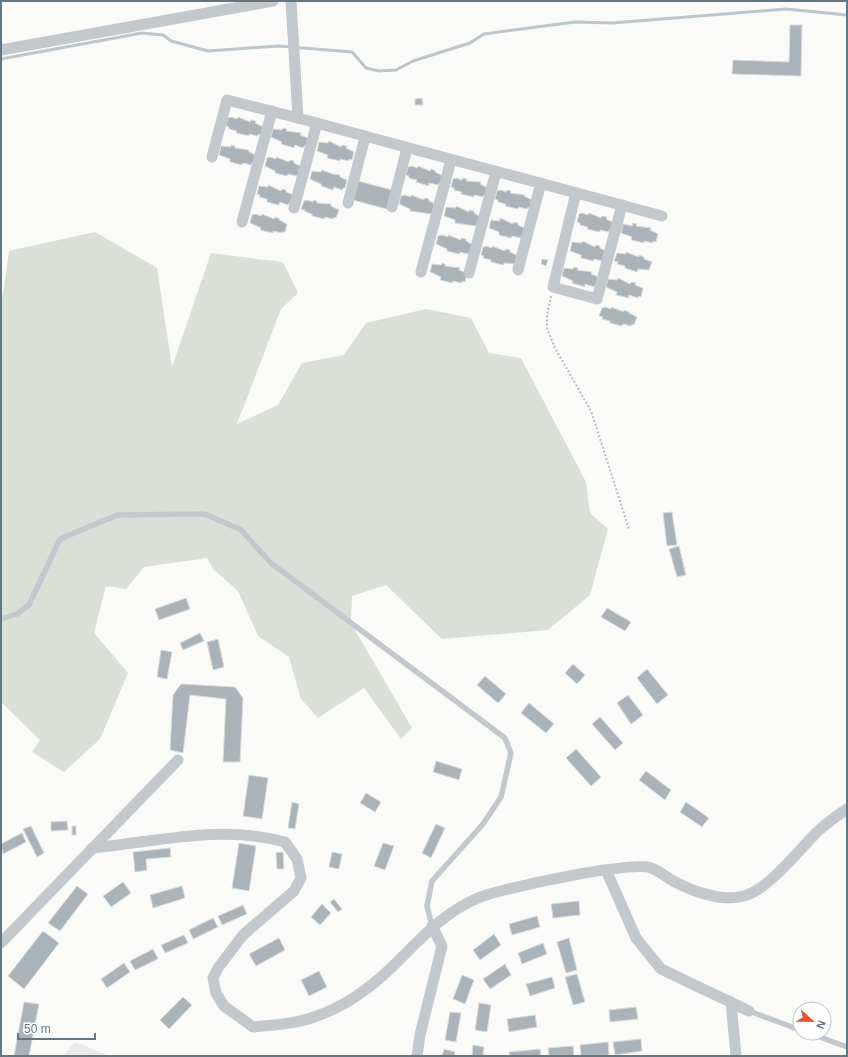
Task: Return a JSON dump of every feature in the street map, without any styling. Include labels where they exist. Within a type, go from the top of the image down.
[{"type":"street","points":[[1,50],[273,1]]},
{"type":"street","points":[[291,1],[298,118]]},
{"type":"street","points":[[212,157],[227,100],[318,123],[365,137],[662,216]]},
{"type":"street","points":[[242,222],[272,111]]},
{"type":"street","points":[[294,208],[318,123]]},
{"type":"street","points":[[348,203],[365,137]]},
{"type":"street","points":[[392,207],[407,148]]},
{"type":"street","points":[[421,272],[451,160]]},
{"type":"street","points":[[469,273],[496,172]]},
{"type":"street","points":[[518,270],[541,183]]},
{"type":"street","points":[[576,193],[553,287],[597,299],[622,205]]},
{"type":"street","points":[[1,943],[178,760]]},
{"type":"street","points":[[92,848],[214,834],[247,835],[285,842],[297,859],[301,878],[294,890],[286,898],[243,935],[218,968],[213,978],[216,993],[224,1006],[253,1027],[273,1025],[314,1017],[351,998],[391,968],[432,926],[463,904],[480,897],[524,885],[617,868],[651,868],[699,892],[730,898],[743,897],[753,893],[778,872],[818,831],[847,809]]},
{"type":"street","points":[[606,870],[636,938],[661,970],[749,1010]]},
{"type":"street","points":[[417,1056],[420,1035],[442,946],[432,926]]},
{"type":"street","points":[[731,1002],[736,1056]]},
{"type":"lane","points":[[1,619],[17,614],[29,605],[60,538],[117,515],[206,514],[241,530],[271,563],[505,738],[511,753],[501,797],[483,824],[432,881],[426,906],[432,926]]},
{"type":"lane","points":[[749,1010],[792,1027]]},
{"type":"lane","points":[[831,1041],[847,1047]]},
{"type":"path","points":[[553,287],[547,315],[547,328],[555,348],[591,411],[629,529]]},
{"type":"shaded area","points":[[95,232],[157,268],[172,367],[211,253],[283,262],[298,293],[281,309],[237,424],[278,405],[302,363],[344,355],[366,323],[426,309],[471,318],[489,353],[521,358],[586,482],[590,513],[608,529],[590,595],[548,630],[442,639],[386,585],[352,596],[351,623],[412,728],[401,739],[364,688],[318,718],[301,699],[289,657],[258,636],[238,591],[213,569],[207,558],[144,567],[126,589],[106,586],[94,633],[128,673],[100,739],[64,772],[32,752],[40,740],[1,702],[1,294],[3,294],[9,251]]},
{"type":"shaded area","points":[[75,1042],[110,1056],[63,1056]]},
{"type":"building","points":[[790,25],[802,25],[801,76],[732,74],[733,60],[789,62]]},
{"type":"building","points":[[422,98],[423,105],[415,105],[415,99]]},
{"type":"building","points":[[231,117],[237,119],[238,117],[250,122],[251,120],[256,121],[255,123],[263,127],[261,135],[258,134],[258,136],[249,134],[249,136],[236,133],[237,131],[229,129],[229,127],[226,126],[228,118]]},
{"type":"building","points":[[283,128],[287,129],[286,131],[301,133],[300,135],[308,138],[306,146],[303,148],[295,145],[294,148],[281,144],[282,142],[271,137],[273,129],[282,130]]},
{"type":"building","points":[[329,141],[341,147],[342,145],[347,146],[346,148],[354,152],[352,160],[349,159],[349,161],[340,159],[340,161],[327,158],[328,155],[317,151],[319,142],[328,143]]},
{"type":"building","points":[[231,145],[235,146],[235,148],[249,150],[249,152],[256,155],[254,164],[252,163],[251,165],[243,163],[242,165],[230,162],[230,159],[219,155],[221,146],[231,147]]},
{"type":"building","points":[[270,157],[276,159],[276,157],[289,162],[290,160],[294,161],[294,163],[302,167],[300,175],[297,176],[288,174],[287,176],[275,173],[275,171],[265,166],[267,158]]},
{"type":"building","points":[[412,166],[417,168],[418,166],[430,171],[431,169],[436,171],[435,172],[443,176],[441,184],[438,185],[429,183],[429,186],[409,178],[409,176],[406,175],[408,167]]},
{"type":"building","points":[[322,170],[335,175],[340,175],[340,177],[347,180],[345,188],[342,190],[334,187],[333,190],[321,186],[321,184],[310,179],[312,171],[321,172]]},
{"type":"building","points":[[456,178],[462,180],[463,178],[467,179],[466,181],[481,182],[480,184],[488,188],[486,196],[483,195],[483,197],[474,195],[474,197],[461,194],[462,192],[454,190],[454,188],[451,187],[453,179]]},
{"type":"building","points":[[358,181],[392,190],[387,209],[353,200]]},
{"type":"building","points":[[268,185],[281,191],[282,189],[286,190],[286,192],[294,195],[292,204],[289,203],[288,205],[280,202],[279,205],[267,202],[267,199],[259,197],[260,195],[257,194],[259,186],[268,187]]},
{"type":"building","points":[[501,190],[506,192],[507,190],[511,191],[510,193],[525,195],[524,196],[532,200],[530,208],[528,207],[527,209],[519,207],[518,209],[505,206],[506,204],[498,202],[498,200],[495,199],[497,191]]},
{"type":"building","points":[[405,195],[411,197],[411,195],[424,200],[424,198],[429,199],[429,201],[437,205],[431,214],[410,211],[410,209],[399,204],[401,196]]},
{"type":"building","points":[[307,200],[313,202],[313,200],[317,201],[317,203],[331,204],[331,206],[339,210],[336,218],[334,217],[333,219],[325,217],[324,219],[312,216],[312,214],[301,209],[304,201]]},
{"type":"building","points":[[456,206],[469,212],[469,210],[474,211],[474,213],[481,217],[476,226],[455,223],[455,220],[444,216],[446,207],[456,208]]},
{"type":"building","points":[[582,213],[588,215],[589,213],[601,218],[602,216],[607,217],[606,219],[614,223],[612,231],[609,230],[609,232],[600,230],[600,232],[587,229],[588,227],[580,225],[580,223],[577,222],[579,214]]},
{"type":"building","points":[[256,214],[261,216],[262,214],[274,219],[275,217],[280,219],[279,220],[287,224],[285,232],[282,233],[273,231],[273,233],[260,230],[261,228],[250,223],[252,215]]},
{"type":"building","points":[[500,218],[513,224],[513,222],[518,223],[518,225],[526,229],[524,237],[521,236],[521,238],[512,236],[511,238],[499,235],[499,232],[489,228],[491,220],[500,221]]},
{"type":"building","points":[[633,223],[637,224],[636,226],[651,228],[650,230],[658,234],[656,242],[653,241],[653,243],[644,241],[644,243],[631,240],[632,237],[621,233],[623,224],[632,226]]},
{"type":"building","points":[[442,235],[448,237],[448,235],[461,240],[461,238],[466,239],[466,241],[473,245],[471,253],[469,252],[468,254],[460,252],[459,254],[447,251],[447,249],[436,244],[438,236]]},
{"type":"building","points":[[582,241],[595,247],[595,245],[600,246],[600,248],[607,252],[602,261],[594,259],[593,261],[581,258],[581,255],[570,251],[572,242],[582,243]]},
{"type":"building","points":[[486,246],[492,248],[492,246],[505,251],[505,249],[510,250],[510,252],[518,256],[516,264],[504,263],[503,265],[483,258],[484,256],[481,255],[483,247]]},
{"type":"building","points":[[626,252],[639,257],[639,255],[652,262],[649,270],[638,269],[637,272],[625,268],[625,266],[617,264],[618,262],[614,261],[617,253],[626,254]]},
{"type":"building","points":[[542,259],[548,260],[546,266],[541,264]]},
{"type":"building","points":[[442,263],[445,264],[445,266],[460,268],[459,270],[467,273],[465,282],[462,281],[462,283],[453,281],[452,283],[440,280],[441,277],[430,272],[432,264],[441,265]]},
{"type":"building","points":[[574,267],[578,268],[577,270],[592,272],[591,274],[599,277],[597,285],[594,287],[585,284],[585,287],[572,283],[573,281],[562,276],[564,268],[573,269]]},
{"type":"building","points":[[618,278],[630,284],[631,282],[636,283],[635,285],[643,288],[641,297],[638,296],[638,298],[629,295],[629,298],[616,295],[617,292],[606,287],[608,279],[617,280]]},
{"type":"building","points":[[605,307],[611,309],[611,307],[624,312],[624,310],[629,312],[637,317],[634,325],[632,324],[631,326],[623,324],[622,326],[602,319],[603,317],[599,316],[602,308]]},
{"type":"building","points":[[672,512],[677,545],[667,546],[663,513]]},
{"type":"building","points":[[679,546],[686,575],[677,577],[669,549]]},
{"type":"building","points":[[186,598],[190,609],[159,620],[155,609]]},
{"type":"building","points":[[607,608],[631,622],[625,631],[601,617]]},
{"type":"building","points":[[200,633],[204,641],[183,650],[180,643]]},
{"type":"building","points":[[218,639],[224,667],[213,670],[207,642]]},
{"type":"building","points":[[161,650],[172,652],[167,679],[157,677]]},
{"type":"building","points":[[573,664],[585,675],[577,684],[565,673]]},
{"type":"building","points":[[647,669],[668,695],[657,704],[637,678]]},
{"type":"building","points":[[485,676],[506,694],[498,703],[477,685]]},
{"type":"building","points":[[181,684],[235,687],[243,698],[240,762],[223,762],[226,699],[190,695],[183,753],[170,750],[173,695]]},
{"type":"building","points":[[628,695],[643,715],[631,724],[617,703]]},
{"type":"building","points":[[529,703],[554,724],[546,733],[521,713]]},
{"type":"building","points":[[600,717],[623,743],[615,750],[592,724]]},
{"type":"building","points":[[576,749],[601,777],[591,786],[566,758]]},
{"type":"building","points":[[436,761],[462,769],[459,780],[433,772]]},
{"type":"building","points":[[646,771],[671,790],[665,800],[639,780]]},
{"type":"building","points":[[249,775],[268,778],[262,819],[243,816]]},
{"type":"building","points":[[366,793],[381,802],[375,812],[360,803]]},
{"type":"building","points":[[292,802],[299,804],[295,829],[288,828]]},
{"type":"building","points":[[686,802],[709,818],[702,827],[680,812]]},
{"type":"building","points":[[67,821],[68,830],[51,831],[51,822]]},
{"type":"building","points":[[436,824],[445,828],[431,858],[422,853]]},
{"type":"building","points":[[31,826],[44,853],[37,857],[23,829]]},
{"type":"building","points":[[72,826],[76,826],[76,835],[72,835]]},
{"type":"building","points":[[22,833],[26,842],[3,854],[1,844]]},
{"type":"building","points":[[239,843],[256,846],[249,891],[232,888]]},
{"type":"building","points":[[383,843],[394,846],[385,870],[374,866]]},
{"type":"building","points":[[170,848],[171,857],[146,859],[147,870],[135,872],[133,852]]},
{"type":"building","points":[[283,852],[284,869],[277,869],[276,853]]},
{"type":"building","points":[[332,852],[342,854],[339,869],[329,867]]},
{"type":"building","points":[[123,882],[131,893],[111,907],[103,896]]},
{"type":"building","points":[[77,886],[88,894],[60,931],[48,923]]},
{"type":"building","points":[[182,886],[185,898],[153,908],[150,895]]},
{"type":"building","points":[[334,899],[342,909],[338,912],[330,902]]},
{"type":"building","points":[[579,901],[580,915],[553,918],[551,904]]},
{"type":"building","points":[[322,904],[331,913],[320,925],[311,917]]},
{"type":"building","points":[[243,905],[247,914],[222,925],[218,916]]},
{"type":"building","points":[[537,916],[540,927],[512,935],[509,924]]},
{"type":"building","points":[[213,918],[218,927],[193,939],[189,930]]},
{"type":"building","points":[[43,931],[59,943],[24,989],[8,976]]},
{"type":"building","points":[[494,934],[501,945],[480,960],[473,950]]},
{"type":"building","points":[[184,935],[188,943],[165,953],[161,945]]},
{"type":"building","points":[[279,938],[285,950],[256,966],[249,954]]},
{"type":"building","points":[[569,938],[577,970],[566,973],[557,942]]},
{"type":"building","points":[[543,943],[547,954],[522,964],[518,953]]},
{"type":"building","points":[[153,949],[158,959],[135,970],[130,961]]},
{"type":"building","points":[[124,963],[130,972],[107,988],[101,979]]},
{"type":"building","points":[[505,964],[511,975],[490,989],[483,979]]},
{"type":"building","points":[[319,971],[327,987],[309,996],[301,980]]},
{"type":"building","points":[[577,974],[585,1002],[573,1005],[565,977]]},
{"type":"building","points":[[462,975],[474,980],[465,1004],[453,999]]},
{"type":"building","points":[[552,977],[555,988],[530,996],[526,984]]},
{"type":"building","points":[[183,997],[192,1005],[169,1029],[160,1020]]},
{"type":"building","points":[[24,1002],[39,1004],[29,1056],[14,1056]]},
{"type":"building","points":[[479,1003],[491,1005],[487,1032],[475,1030]]},
{"type":"building","points":[[636,1007],[638,1019],[610,1022],[609,1010]]},
{"type":"building","points":[[450,1012],[461,1013],[456,1042],[445,1040]]},
{"type":"building","points":[[535,1015],[537,1027],[509,1032],[507,1019]]},
{"type":"building","points":[[641,1039],[642,1051],[615,1055],[613,1042]]},
{"type":"building","points":[[608,1042],[609,1055],[581,1056],[580,1045]]},
{"type":"building","points":[[473,1045],[484,1047],[483,1056],[472,1056]]},
{"type":"building","points":[[573,1046],[574,1056],[549,1056],[548,1048]]},
{"type":"building","points":[[444,1049],[455,1052],[454,1056],[442,1056]]},
{"type":"building","points":[[540,1049],[541,1056],[510,1056],[509,1052]]},
{"type":"waterway","points":[[1,59],[142,33],[163,35],[171,41],[208,51],[279,46],[352,52],[366,68],[379,71],[396,70],[413,61],[470,43],[484,34],[575,22],[612,23],[786,9],[847,15]]}]
